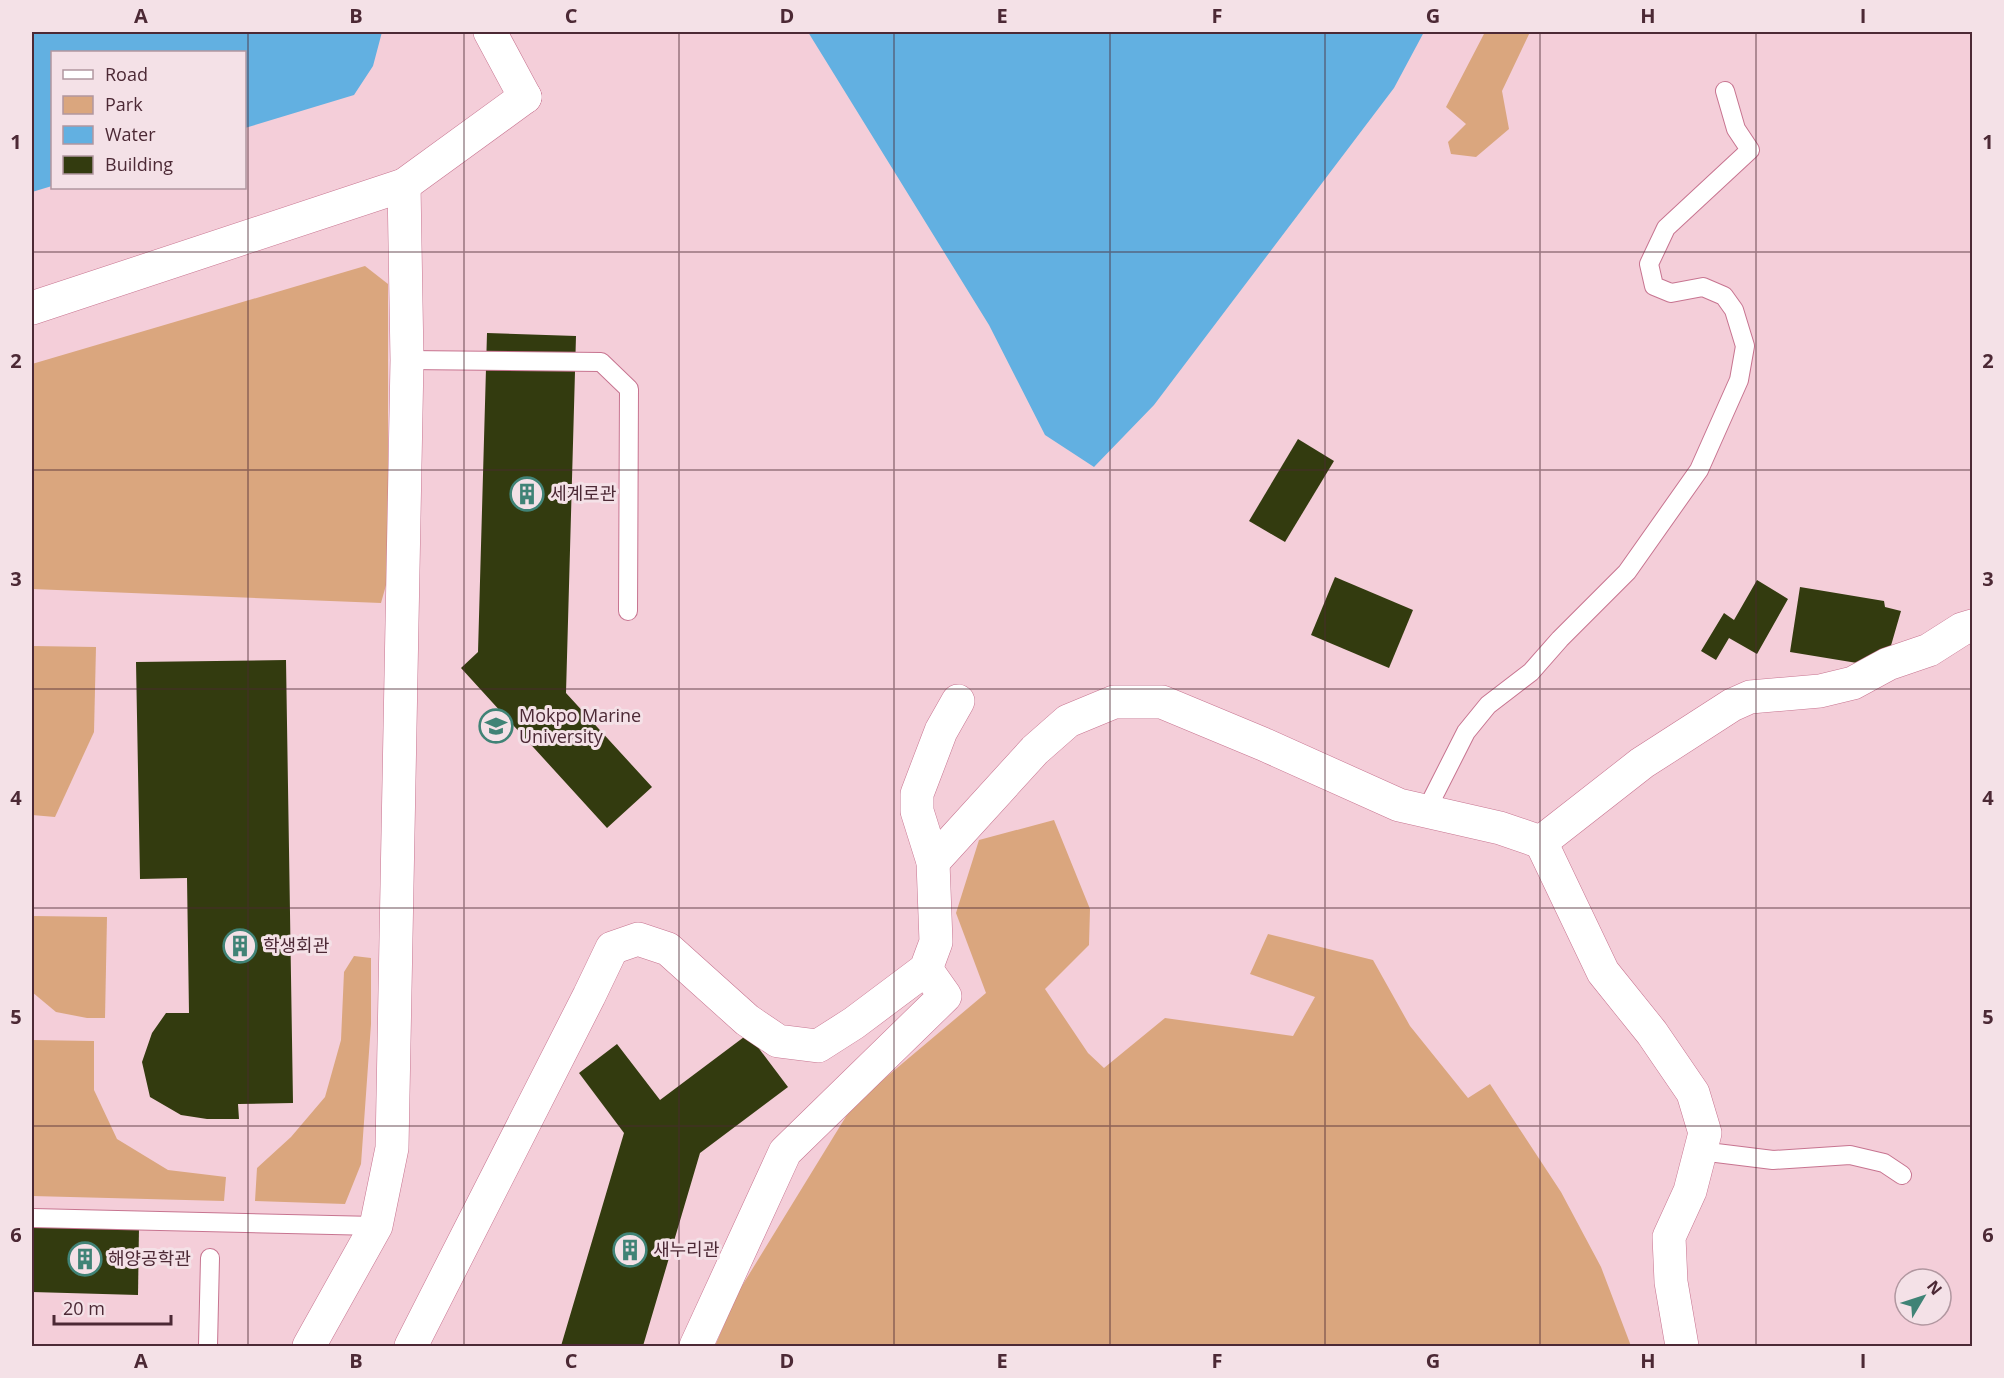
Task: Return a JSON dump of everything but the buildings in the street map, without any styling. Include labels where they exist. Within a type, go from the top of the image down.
[{"type":"street","points":[[32,308],[404,185],[525,96],[490,32]]},
{"type":"street","points":[[309,1347],[376,1226],[392,1148],[407,360],[404,185]]},
{"type":"street","points":[[1541,842],[1642,763],[1732,705],[1750,697],[1820,691],[1853,683],[1888,664],[1929,650],[1962,629],[1972,626]]},
{"type":"street","points":[[411,1347],[590,996],[612,948],[638,939],[668,949],[747,1020],[778,1041],[818,1046],[854,1023],[926,969],[936,942],[933,862],[917,811],[917,794],[941,731],[958,701]]},
{"type":"street","points":[[933,862],[1035,750],[1068,721],[1114,702],[1162,702],[1399,805],[1500,828],[1541,842],[1603,972],[1652,1033],[1693,1093],[1705,1133],[1690,1191],[1669,1237],[1671,1282],[1682,1347]]},
{"type":"street","points":[[696,1347],[785,1152],[945,996],[926,969]]},
{"type":"lane","points":[[1426,811],[1466,732],[1488,705],[1531,672],[1627,572],[1699,470],[1739,380],[1745,346],[1734,310],[1724,296],[1702,287],[1671,293],[1654,286],[1649,264],[1666,228],[1750,150],[1736,129],[1725,91]]},
{"type":"lane","points":[[407,360],[601,362],[629,389],[628,611]]},
{"type":"lane","points":[[1700,1151],[1773,1160],[1850,1155],[1884,1163],[1902,1175]]},
{"type":"lane","points":[[32,1218],[376,1226]]},
{"type":"lane","points":[[208,1347],[210,1258]]},
{"type":"green space","points":[[1485,32],[1530,32],[1502,91],[1509,129],[1476,157],[1451,154],[1448,142],[1466,124],[1446,107]]},
{"type":"green space","points":[[365,266],[388,284],[388,578],[381,603],[32,589],[32,364]]},
{"type":"green space","points":[[32,646],[96,647],[94,732],[55,817],[32,815]]},
{"type":"green space","points":[[1054,820],[1090,909],[1089,945],[1045,989],[1088,1053],[1104,1068],[1165,1018],[1293,1036],[1315,997],[1250,974],[1268,934],[1373,960],[1410,1026],[1468,1098],[1490,1084],[1561,1192],[1601,1267],[1631,1346],[715,1346],[737,1294],[853,1105],[986,993],[956,913],[979,840]]},
{"type":"green space","points":[[32,916],[107,917],[105,1018],[87,1018],[56,1012],[32,992]]},
{"type":"green space","points":[[354,956],[371,958],[371,1024],[361,1164],[345,1204],[255,1201],[257,1168],[291,1137],[325,1097],[341,1040],[344,972]]},
{"type":"green space","points":[[32,1040],[94,1041],[94,1090],[117,1139],[168,1170],[226,1177],[224,1201],[32,1196]]},
{"type":"water","points":[[32,32],[382,32],[373,66],[354,95],[246,128],[246,51],[51,51],[51,186],[32,192]]},
{"type":"water","points":[[808,32],[1424,32],[1394,88],[1154,405],[1094,467],[1045,435],[989,325]]},
{"type":"place","name":"세계로관","points":[[527,494]]},
{"type":"place","name":"Mokpo Marine University","points":[[496,726]]},
{"type":"place","name":"학생회관","points":[[240,946]]},
{"type":"place","name":"새누리관","points":[[630,1250]]},
{"type":"place","name":"해양공학관","points":[[85,1259]]}]
